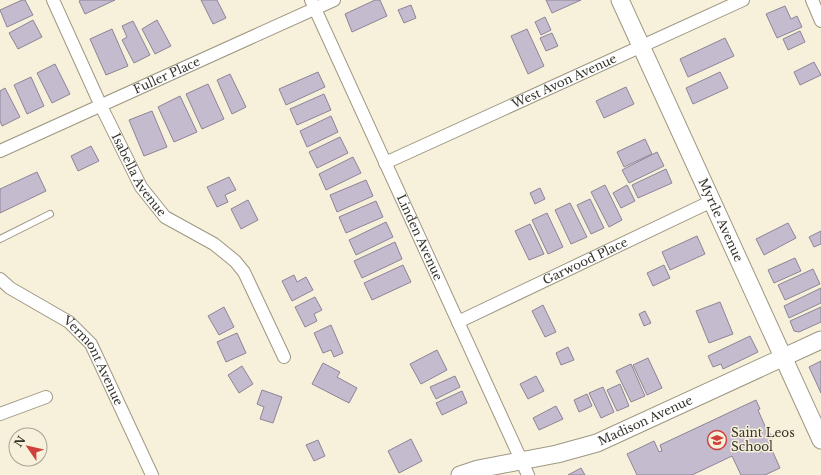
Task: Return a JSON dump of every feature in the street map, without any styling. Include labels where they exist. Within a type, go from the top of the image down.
[{"type":"street","name":"Isabella Avenue","points":[[53,0],[132,170],[153,204],[165,217],[225,252],[244,272],[252,285],[284,358]]},
{"type":"street","name":"Fuller Place","points":[[0,152],[101,106],[313,4],[334,0]]},
{"type":"street","name":"Myrtle Avenue","points":[[620,0],[821,440]]},
{"type":"street","name":"West Avon Avenue","points":[[385,163],[743,0]]},
{"type":"street","points":[[812,0],[821,20]]},
{"type":"street","name":"Linden Avenue","points":[[313,4],[528,475]]},
{"type":"street","name":"Garwood Place","points":[[458,322],[712,201]]},
{"type":"street","name":"Vermont Avenue","points":[[0,279],[10,288],[70,322],[91,344],[152,475]]},
{"type":"street","name":"Madison Avenue","points":[[460,475],[521,459],[557,454],[597,443],[821,340]]},
{"type":"street","points":[[0,414],[46,397]]},
{"type":"lane","points":[[0,239],[50,214]]},
{"type":"building","points":[[25,0],[33,15],[7,27],[0,10]]},
{"type":"building","points":[[115,0],[85,14],[79,1]]},
{"type":"building","points":[[201,0],[217,0],[226,18],[213,24]]},
{"type":"building","points":[[375,0],[380,0],[387,16],[352,32],[345,14]]},
{"type":"building","points":[[546,0],[581,0],[552,13]]},
{"type":"building","points":[[411,5],[416,18],[404,23],[398,10]]},
{"type":"building","points":[[785,6],[791,19],[797,16],[802,27],[777,38],[766,14]]},
{"type":"building","points":[[545,17],[551,30],[541,35],[535,22]]},
{"type":"building","points":[[33,20],[42,37],[18,49],[9,33]]},
{"type":"building","points":[[157,20],[171,46],[155,54],[142,29]]},
{"type":"building","points":[[133,21],[150,55],[134,63],[122,40],[127,37],[122,26]]},
{"type":"building","points":[[112,29],[128,66],[106,75],[90,39]]},
{"type":"building","points":[[527,29],[544,66],[528,74],[511,36]]},
{"type":"building","points":[[800,31],[805,42],[788,50],[783,39]]},
{"type":"building","points":[[552,33],[558,46],[546,51],[540,38]]},
{"type":"building","points":[[725,38],[734,56],[688,77],[680,59]]},
{"type":"building","points":[[814,62],[821,75],[800,85],[794,72]]},
{"type":"building","points":[[55,64],[70,94],[52,103],[37,73]]},
{"type":"building","points":[[318,72],[325,87],[286,105],[279,89]]},
{"type":"building","points":[[720,72],[728,88],[693,104],[686,88]]},
{"type":"building","points":[[230,74],[246,107],[232,114],[217,80]]},
{"type":"building","points":[[31,77],[44,106],[27,114],[14,85]]},
{"type":"building","points":[[208,84],[224,119],[202,129],[186,94]]},
{"type":"building","points":[[626,87],[634,104],[604,118],[596,101]]},
{"type":"building","points":[[5,88],[20,117],[2,126],[0,121],[0,91]]},
{"type":"building","points":[[324,94],[331,110],[297,125],[290,109]]},
{"type":"building","points":[[180,96],[197,132],[174,142],[158,107]]},
{"type":"building","points":[[152,111],[167,147],[144,156],[129,120]]},
{"type":"building","points":[[331,116],[338,132],[307,147],[300,131]]},
{"type":"building","points":[[340,137],[348,153],[317,168],[309,152]]},
{"type":"building","points":[[645,139],[652,154],[624,167],[617,152]]},
{"type":"building","points":[[91,146],[99,161],[78,171],[71,156]]},
{"type":"building","points":[[657,152],[664,166],[629,183],[622,170]]},
{"type":"building","points":[[353,157],[361,173],[326,190],[319,174]]},
{"type":"building","points":[[666,169],[672,183],[638,198],[632,185]]},
{"type":"building","points":[[37,172],[46,191],[0,213],[0,189]]},
{"type":"building","points":[[229,177],[236,190],[225,195],[228,202],[217,207],[207,187]]},
{"type":"building","points":[[366,180],[373,196],[337,212],[330,195]]},
{"type":"building","points":[[605,185],[622,220],[609,227],[591,192]]},
{"type":"building","points":[[627,185],[635,201],[621,208],[613,193]]},
{"type":"building","points":[[540,188],[545,199],[535,204],[530,193]]},
{"type":"building","points":[[590,199],[604,228],[591,234],[577,205]]},
{"type":"building","points":[[248,200],[258,220],[241,229],[231,209]]},
{"type":"building","points":[[376,201],[383,217],[346,233],[339,217]]},
{"type":"building","points":[[570,203],[587,237],[571,244],[555,210]]},
{"type":"building","points":[[547,213],[563,247],[548,254],[532,220]]},
{"type":"building","points":[[386,222],[393,237],[356,255],[349,240]]},
{"type":"building","points":[[788,223],[796,238],[764,255],[756,239]]},
{"type":"building","points":[[530,224],[544,254],[529,260],[515,231]]},
{"type":"building","points":[[821,231],[821,244],[814,247],[809,237]]},
{"type":"building","points":[[697,236],[705,254],[670,270],[662,252]]},
{"type":"building","points":[[395,242],[402,259],[362,278],[354,261]]},
{"type":"building","points":[[795,258],[801,271],[774,283],[768,270]]},
{"type":"building","points":[[403,265],[411,282],[372,300],[364,283]]},
{"type":"building","points":[[664,265],[670,278],[653,286],[647,273]]},
{"type":"building","points":[[813,269],[820,284],[785,300],[778,285]]},
{"type":"building","points":[[294,275],[297,282],[306,277],[313,290],[292,301],[282,281]]},
{"type":"building","points":[[821,288],[821,303],[789,318],[784,306]]},
{"type":"building","points":[[315,297],[322,310],[314,314],[317,321],[305,327],[295,307]]},
{"type":"building","points":[[720,302],[733,334],[709,343],[696,311]]},
{"type":"building","points":[[543,305],[556,332],[545,337],[532,311]]},
{"type":"building","points":[[224,307],[234,327],[219,335],[208,316]]},
{"type":"building","points":[[821,307],[821,322],[799,332],[794,331],[790,321]]},
{"type":"building","points":[[645,311],[651,323],[644,326],[639,314]]},
{"type":"building","points":[[331,325],[343,353],[334,357],[331,350],[323,353],[314,333]]},
{"type":"building","points":[[237,333],[246,353],[226,362],[217,342]]},
{"type":"building","points":[[750,336],[758,352],[723,369],[721,364],[713,367],[708,356]]},
{"type":"building","points":[[568,347],[574,360],[561,365],[556,353]]},
{"type":"building","points":[[437,350],[447,370],[421,384],[410,364]]},
{"type":"building","points":[[648,358],[662,388],[647,395],[633,365]]},
{"type":"building","points":[[821,361],[821,393],[809,367]]},
{"type":"building","points":[[323,363],[340,372],[337,377],[357,388],[349,403],[312,384]]},
{"type":"building","points":[[631,364],[645,396],[631,402],[616,371]]},
{"type":"building","points":[[242,366],[253,384],[239,393],[228,375]]},
{"type":"building","points":[[455,376],[460,387],[436,399],[430,387]]},
{"type":"building","points":[[536,376],[544,391],[528,399],[520,384]]},
{"type":"building","points":[[620,384],[629,406],[617,411],[607,390]]},
{"type":"building","points":[[603,387],[614,412],[601,418],[589,393]]},
{"type":"building","points":[[262,390],[282,397],[273,423],[260,419],[264,407],[257,404]]},
{"type":"building","points":[[462,391],[467,403],[442,415],[436,403]]},
{"type":"building","points":[[587,394],[592,406],[579,412],[574,400]]},
{"type":"building","points":[[756,400],[760,409],[758,410],[768,433],[770,433],[773,438],[768,441],[780,468],[765,475],[741,475],[732,456],[692,475],[637,475],[627,454],[654,441],[659,452],[662,451],[660,445]]},
{"type":"building","points":[[556,406],[563,419],[539,430],[533,418]]},
{"type":"building","points":[[411,439],[422,461],[399,473],[388,451]]},
{"type":"building","points":[[318,440],[325,456],[314,461],[306,445]]},
{"type":"building","points":[[581,468],[585,475],[568,475]]},
{"type":"place","name":"Saint Leos School","points":[[717,440]]}]
